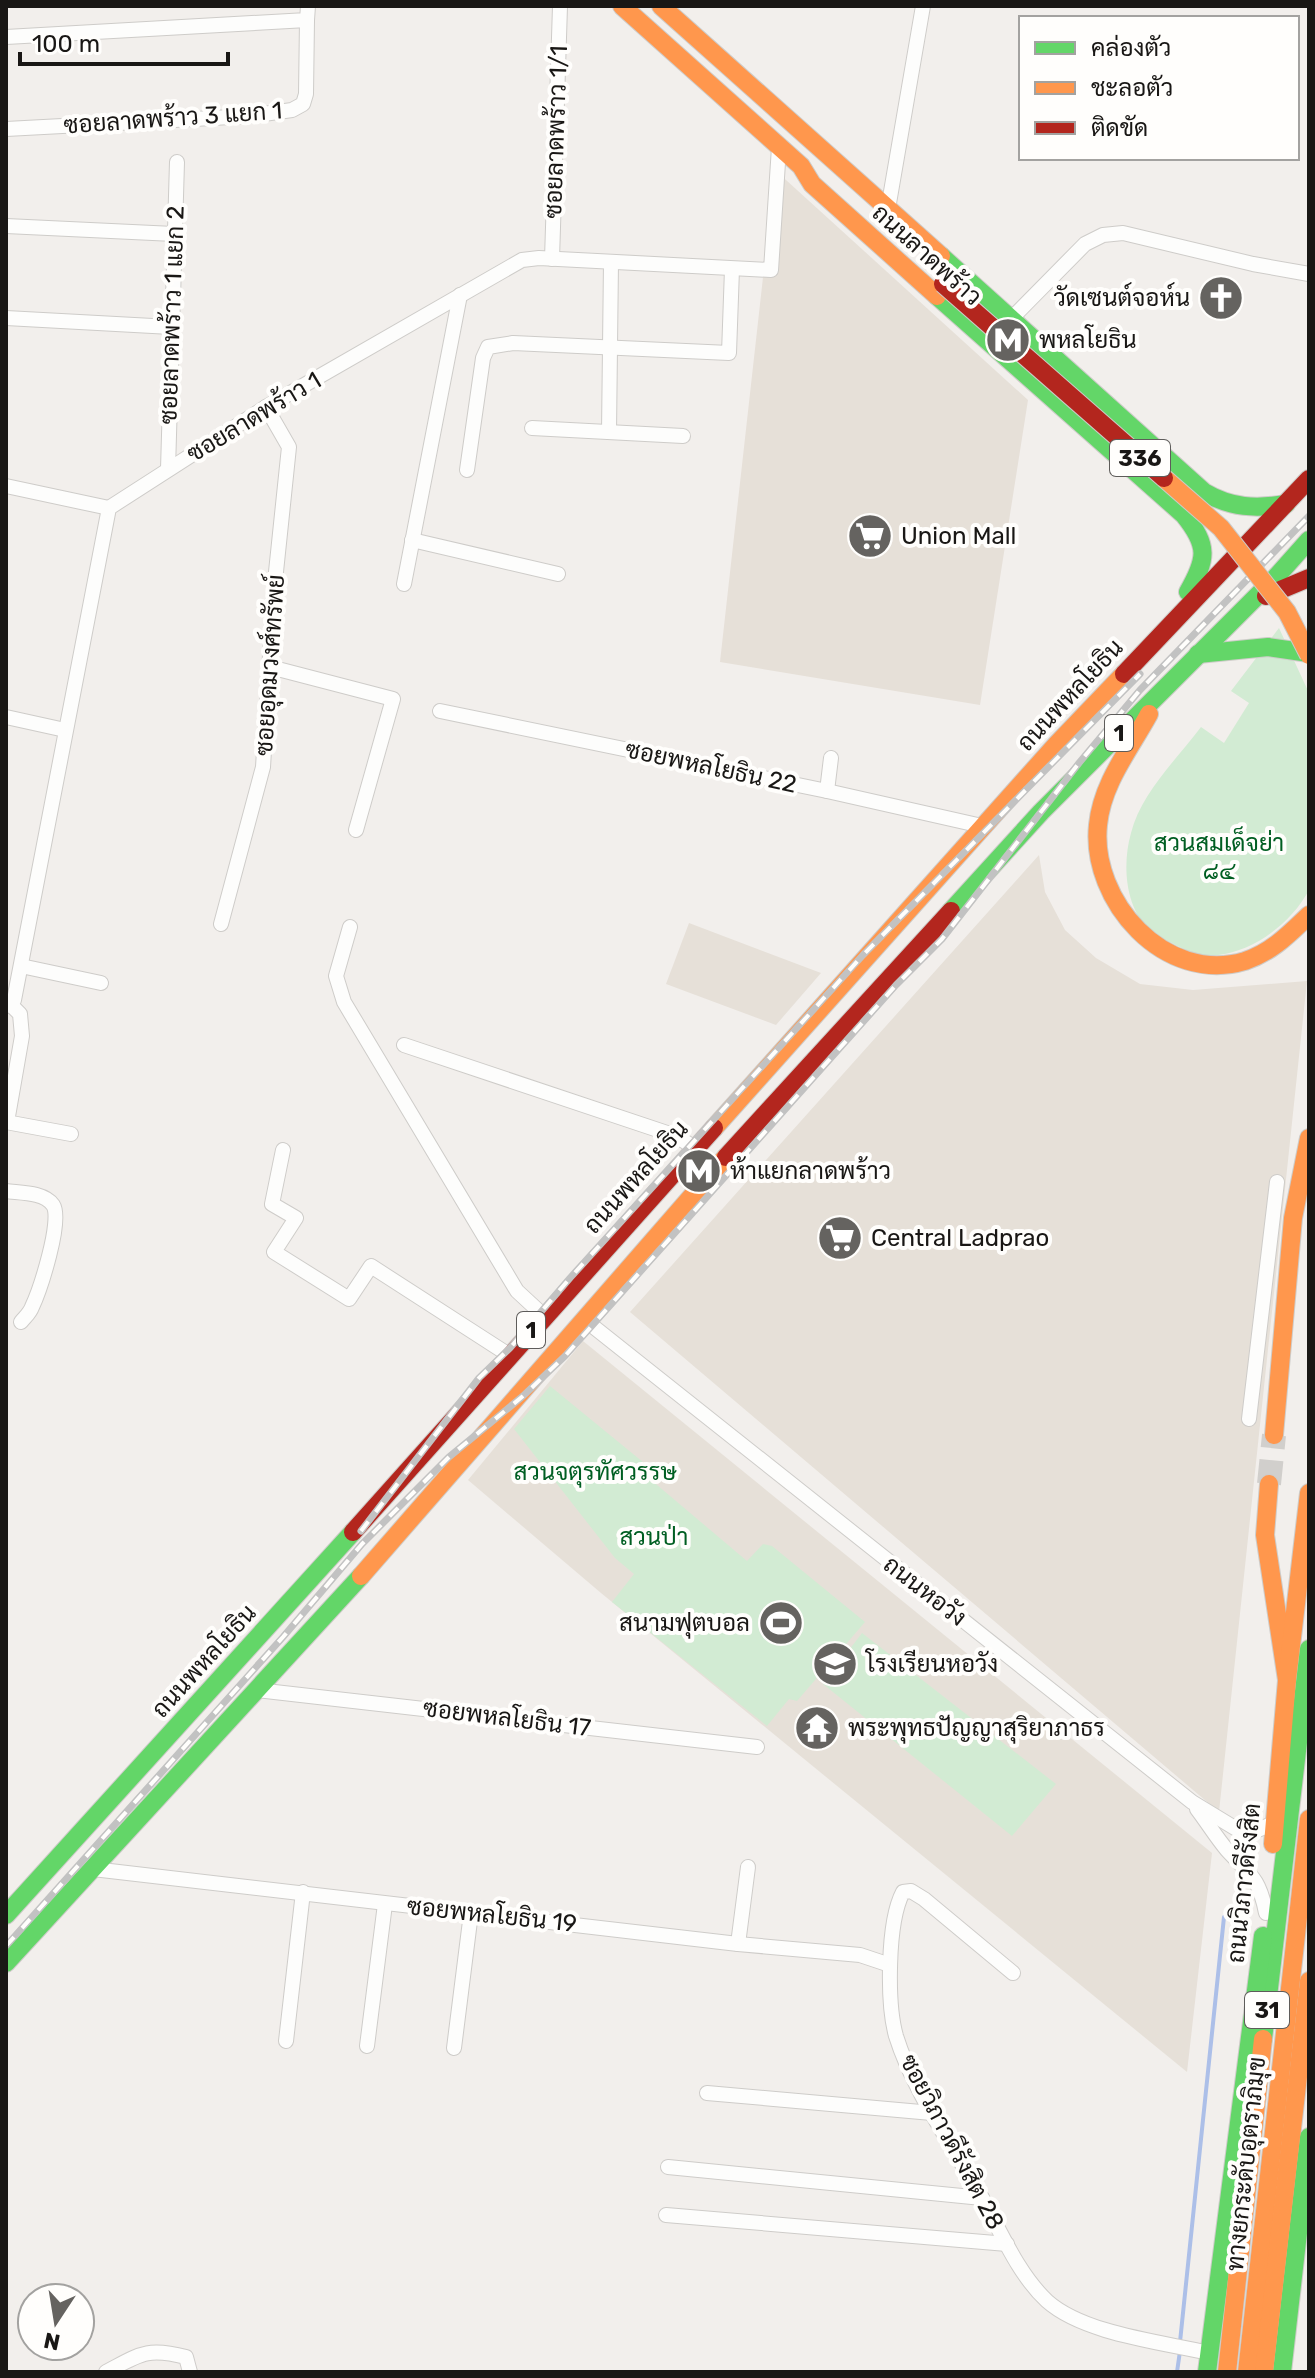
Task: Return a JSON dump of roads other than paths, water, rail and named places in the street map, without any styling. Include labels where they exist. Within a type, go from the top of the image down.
[{"type":"main road","name":"ถนนลาดพร้าว","points":[[622,6],[801,166],[812,184],[1196,529],[1205,558],[1203,566],[1169,624]]},
{"type":"main road","name":"ถนนลาดพร้าว","points":[[661,6],[1189,479],[1218,501],[1241,509],[1286,504]]},
{"type":"main road","name":"336","points":[[801,166],[821,173],[1221,528],[1287,612],[1309,654]]},
{"type":"main road","points":[[1167,500],[1179,501],[1186,497],[1190,489],[1189,479]]},
{"type":"main road","name":"ถนนพหลโยธิน","points":[[6,1915],[180,1725],[982,826],[1169,624],[1309,479]]},
{"type":"main road","name":"1","points":[[6,1963],[203,1746],[333,1609],[674,1214],[1020,835],[1309,540]]},
{"type":"main road","points":[[1276,577],[1309,561]]},
{"type":"main road","points":[[1247,606],[1289,584],[1309,578]]},
{"type":"main road","points":[[1198,654],[1279,646],[1296,648],[1309,654]]},
{"type":"main road","points":[[1162,689],[1106,785],[1097,826],[1097,844],[1107,890],[1146,938],[1159,949],[1185,961],[1236,964],[1268,952],[1309,915]]},
{"type":"main road","points":[[1274,1435],[1293,1218],[1309,1138]]},
{"type":"main road","points":[[1269,1484],[1265,1535],[1287,1680]]},
{"type":"main road","name":"ถนนวิภาวดีรังสิต","points":[[1208,2362],[1266,1913],[1287,1680],[1309,1493]]},
{"type":"main road","points":[[261,1634],[287,1658]]},
{"type":"main road","name":"ถนนวิภาวดีรังสิต","points":[[1227,2372],[1309,1649]]},
{"type":"main road","points":[[180,1725],[203,1746]]},
{"type":"main road","name":"ทางยกระดับอุตราภิมุข","points":[[1247,2372],[1309,1819]]},
{"type":"main road","name":"ทางยกระดับอุตราภิมุข","points":[[1264,2372],[1309,1981]]},
{"type":"main road","points":[[1282,2372],[1309,2137]]},
{"type":"main road","points":[[1291,2372],[1309,2230]]},
{"type":"street","name":"ซอยลาดพร้าว 1/1","points":[[552,259],[560,6]]},
{"type":"street","points":[[888,209],[923,6]]},
{"type":"street","points":[[6,37],[307,13]]},
{"type":"street","name":"ซอยลาดพร้าว 3 แยก 1","points":[[6,129],[250,116],[292,110],[303,104],[306,94],[307,13]]},
{"type":"street","name":"ซอยลาดพร้าว 1","points":[[109,508],[266,407],[522,260],[771,270],[779,147]]},
{"type":"street","name":"ซอยลาดพร้าว 1 แยก 2","points":[[168,469],[177,162]]},
{"type":"street","points":[[6,226],[174,234]]},
{"type":"street","points":[[1011,319],[1085,244],[1103,235],[1123,233],[1309,274]]},
{"type":"street","points":[[609,432],[611,262]]},
{"type":"street","points":[[467,470],[483,358],[488,347],[513,343],[729,353],[732,269]]},
{"type":"street","points":[[404,584],[460,295]]},
{"type":"street","points":[[6,318],[171,327]]},
{"type":"street","name":"ซอยอุดมวงศ์ทรัพย์","points":[[221,924],[263,767],[274,591],[289,447],[266,407]]},
{"type":"street","points":[[532,428],[683,436]]},
{"type":"street","points":[[6,486],[109,508],[21,966],[9,1006],[20,1014],[22,1036],[6,1122],[71,1134]]},
{"type":"street","points":[[412,540],[558,574]]},
{"type":"street","points":[[270,667],[393,699],[356,830]]},
{"type":"street","name":"ซอยพหลโยธิน 22","points":[[440,711],[982,826]]},
{"type":"street","points":[[6,717],[65,730]]},
{"type":"street","points":[[827,791],[831,758]]},
{"type":"street","points":[[350,927],[336,976],[344,1002],[517,1291],[544,1316]]},
{"type":"street","points":[[21,966],[101,983]]},
{"type":"street","points":[[404,1045],[676,1136],[695,1148]]},
{"type":"street","points":[[283,1150],[272,1204],[296,1218],[274,1252],[349,1299],[371,1266],[509,1355]]},
{"type":"street","points":[[1249,1419],[1277,1182]]},
{"type":"street","points":[[6,1191],[46,1198],[52,1203],[57,1219],[38,1293],[31,1311],[21,1322]]},
{"type":"street","name":"ถนนหอวัง","points":[[585,1320],[1192,1802],[1243,1833],[1251,1833],[1276,1822]]},
{"type":"street","name":"ซอยพหลโยธิน 17","points":[[257,1690],[757,1747]]},
{"type":"street","points":[[1192,1802],[1228,1851],[1245,1865],[1262,1894],[1266,1913]]},
{"type":"street","points":[[738,1944],[748,1867]]},
{"type":"street","name":"ซอยพหลโยธิน 19","points":[[93,1869],[738,1944],[860,1955],[890,1965]]},
{"type":"street","name":"ซอยวิภาวดีรังสิต 28","points":[[1013,1973],[924,1899],[911,1891],[903,1892],[898,1902],[890,1965],[895,2033],[932,2113],[1031,2281],[1046,2300],[1060,2310],[1208,2362]]},
{"type":"street","points":[[286,2041],[303,1892]]},
{"type":"street","points":[[367,2046],[385,1904]]},
{"type":"street","points":[[454,2048],[471,1913]]},
{"type":"street","points":[[707,2093],[932,2113]]},
{"type":"street","points":[[668,2167],[982,2198]]},
{"type":"street","points":[[666,2215],[1007,2244]]},
{"type":"street","points":[[106,2372],[144,2352],[186,2357],[190,2372]]},
{"type":"waterway","points":[[1180,2342],[1224,1917]]},
{"type":"waterway","points":[[1177,2372],[1180,2351]]},
{"type":"tunnel","points":[[1269,1484],[1274,1435]]},
{"type":"railway","points":[[6,1946],[283,1637],[362,1544],[449,1457],[523,1396],[565,1356],[896,985],[942,939],[1140,690],[1309,516]]},
{"type":"railway","points":[[361,1531],[479,1378],[510,1348],[863,955],[1140,674]]},
{"type":"place","name":"วัดเซนต์จอห์น","points":[[1221,298]]},
{"type":"place","name":"พหลโยธิน","points":[[1008,340]]},
{"type":"place","name":"Union Mall","points":[[870,536]]},
{"type":"place","name":"ห้าแยกลาดพร้าว","points":[[699,1171]]},
{"type":"place","name":"Central Ladprao","points":[[840,1238]]},
{"type":"place","name":"สนามฟุตบอล","points":[[781,1623]]},
{"type":"place","name":"โรงเรียนหอวัง","points":[[835,1664]]},
{"type":"place","name":"พระพุทธปัญญาสุริยาภาธร","points":[[817,1728]]},
{"type":"park label","name":"สวนสมเด็จย่า ๘๔","points":[[1219,857]]},
{"type":"park label","name":"สวนจตุรทัศวรรษ","points":[[595,1472]]},
{"type":"park label","name":"สวนป่า","points":[[654,1537]]}]
